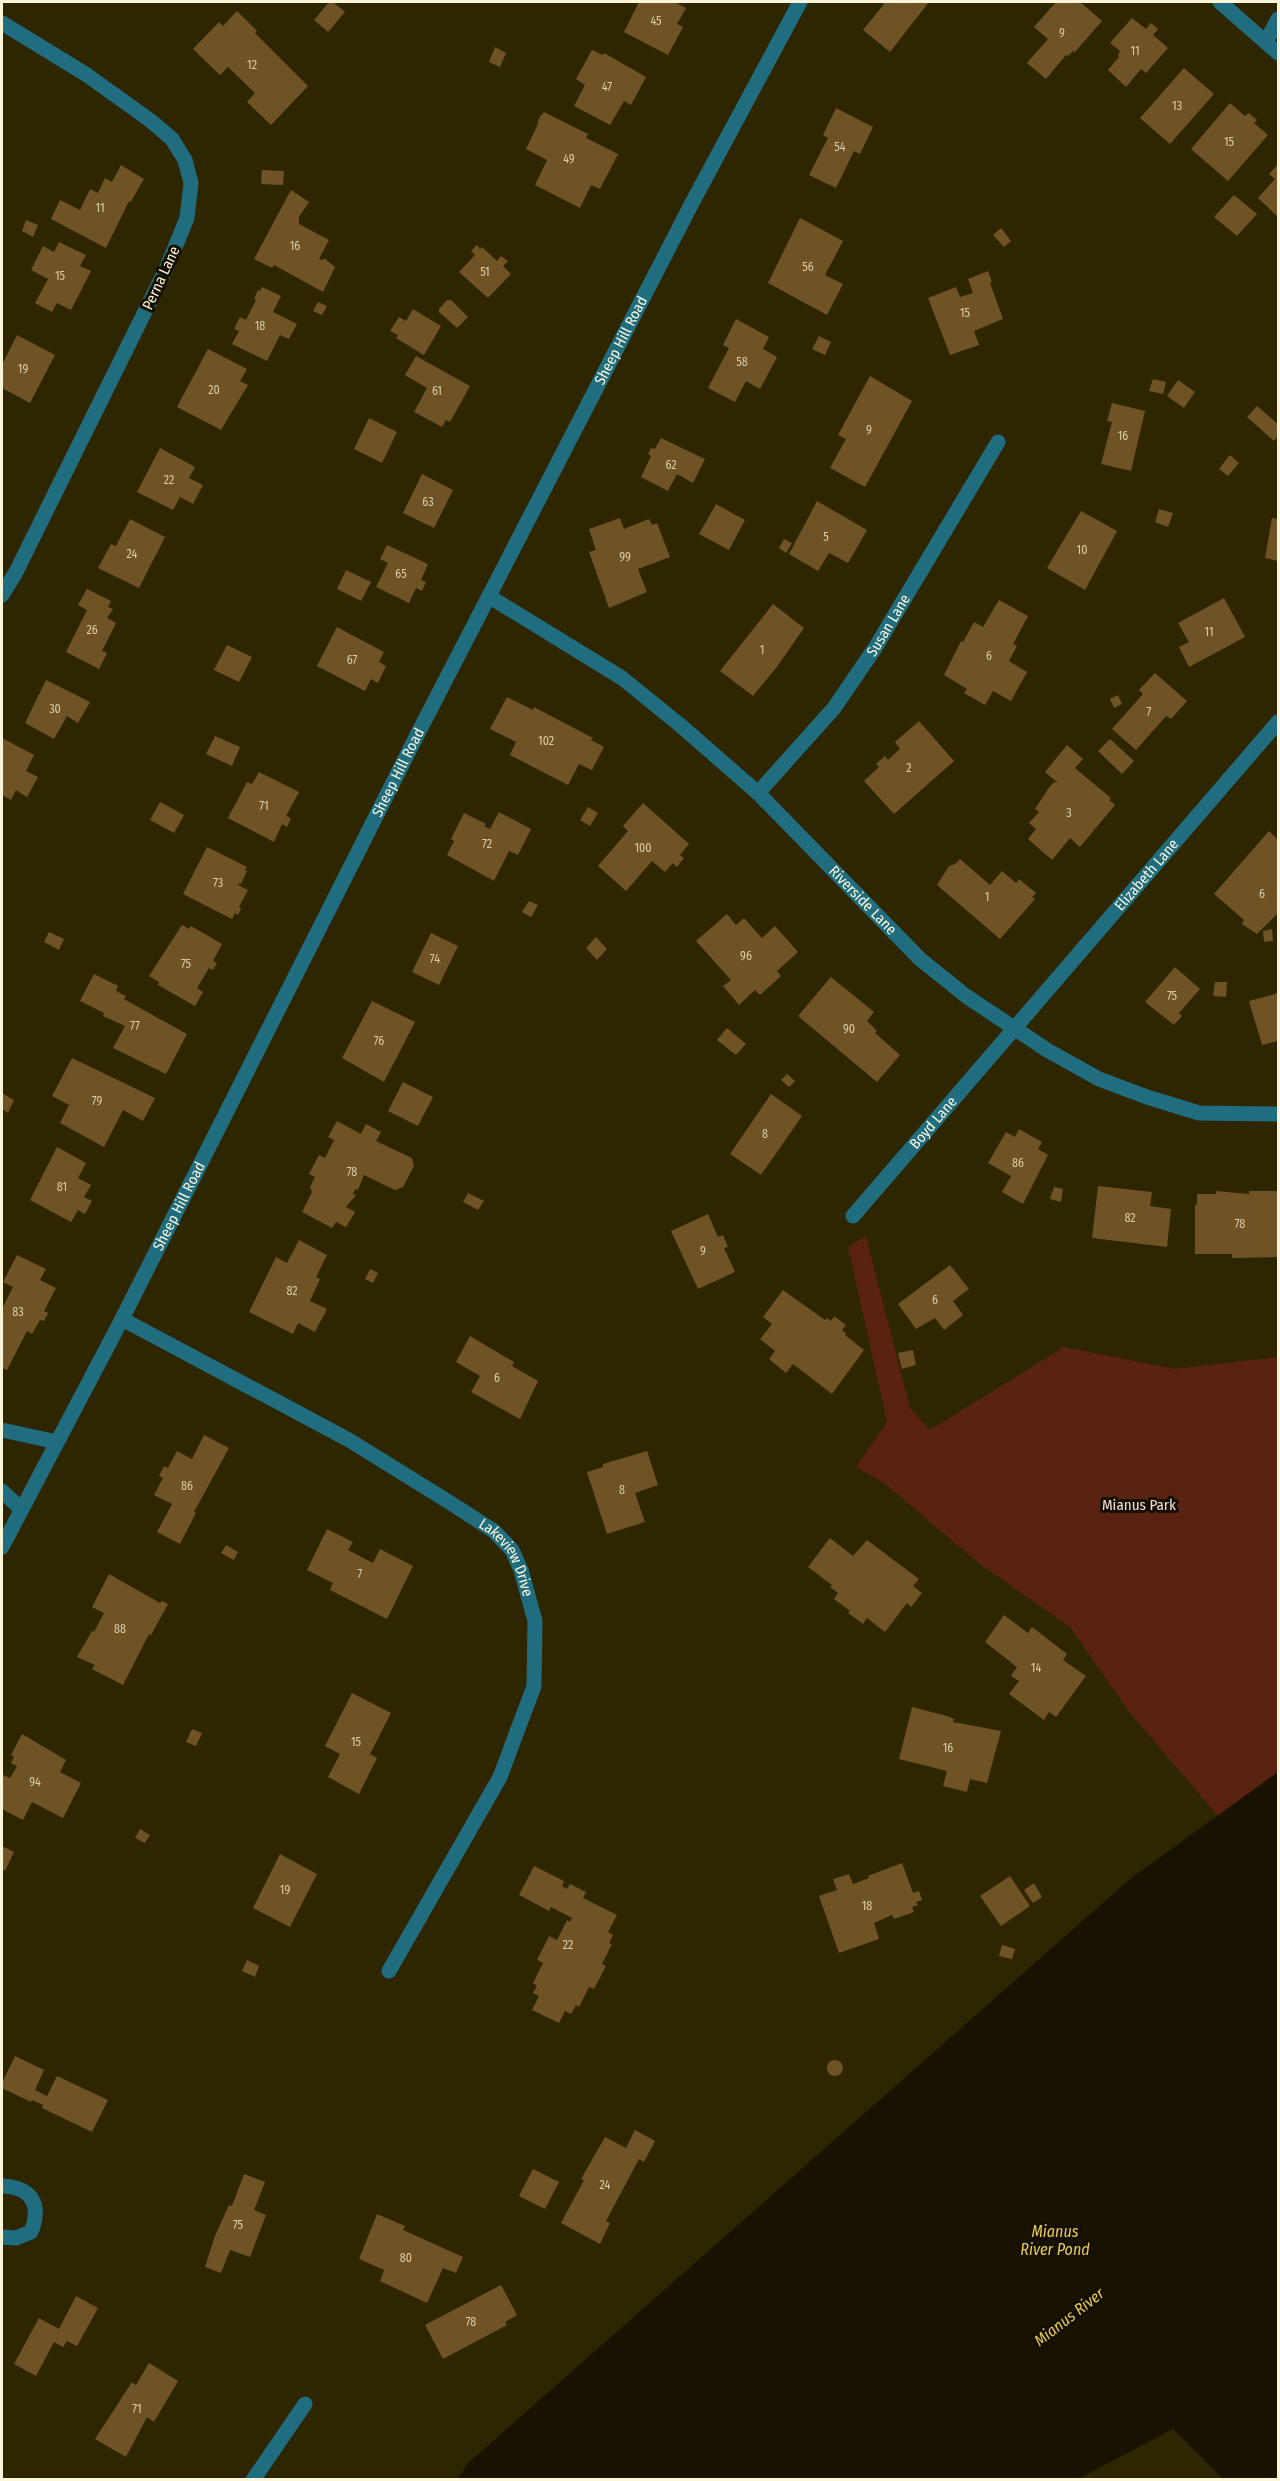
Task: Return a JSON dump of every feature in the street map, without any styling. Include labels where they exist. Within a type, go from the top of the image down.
[{"type":"street","name":"Sheep Hill Road","points":[[2,1547],[122,1319],[258,1048],[732,125],[800,2]]},
{"type":"street","points":[[1220,2],[1278,53]]},
{"type":"street","points":[[1266,42],[1278,20]]},
{"type":"street","name":"Perna Lane","points":[[2,23],[87,75],[172,139],[185,160],[191,183],[187,218],[168,267],[16,572],[2,595]]},
{"type":"street","name":"Susan Lane","points":[[758,793],[840,699],[875,648],[998,442]]},
{"type":"street","name":"Riverside Lane","points":[[489,597],[622,678],[680,725],[758,793],[920,959],[966,996],[1047,1050],[1099,1079],[1199,1113],[1278,1114]]},
{"type":"street","name":"Elizabeth Lane","points":[[1014,1028],[1278,722]]},
{"type":"street","name":"Boyd Lane","points":[[853,1216],[1014,1028]]},
{"type":"street","name":"Lakeview Drive","points":[[122,1319],[349,1440],[449,1502],[494,1531],[512,1550],[521,1570],[535,1621],[534,1686],[500,1776],[389,1971]]},
{"type":"street","points":[[2,1430],[57,1442]]},
{"type":"street","points":[[2,1491],[21,1509]]},
{"type":"street","points":[[2,2186],[13,2186],[27,2193],[36,2206],[36,2220],[31,2232],[16,2238],[2,2237]]},
{"type":"street","points":[[253,2480],[305,2404]]},
{"type":"green space","name":"Mianus Park","points":[[866,1236],[910,1408],[930,1430],[1064,1347],[1174,1369],[1278,1357],[1278,1772],[1218,1816],[1130,1713],[1070,1627],[981,1565],[884,1483],[856,1467],[887,1422],[848,1247]]},
{"type":"water","name":"Mianus River Pond","points":[[1278,1772],[1278,2479],[1223,2479],[1173,2429],[1078,2479],[458,2479],[467,2464],[1130,1879]]},
{"type":"building","points":[[329,2],[333,2],[345,12],[328,32],[314,20]]},
{"type":"building","points":[[639,2],[674,2],[686,8],[677,24],[683,27],[668,55],[624,32]]},
{"type":"building","points":[[881,2],[929,2],[890,52],[863,30],[884,4]]},
{"type":"building","points":[[1056,2],[1080,2],[1102,21],[1074,53],[1073,51],[1068,56],[1066,55],[1046,79],[1027,63],[1048,39],[1034,27]]},
{"type":"building","points":[[237,11],[257,31],[255,33],[308,86],[271,125],[247,102],[255,93],[228,67],[220,75],[193,49],[219,22],[223,26]]},
{"type":"building","points":[[1132,18],[1146,29],[1151,23],[1158,29],[1153,35],[1168,48],[1146,73],[1141,69],[1126,87],[1108,70],[1119,57],[1120,51],[1110,43]]},
{"type":"building","points":[[495,47],[506,53],[500,67],[489,62]]},
{"type":"building","points":[[592,50],[603,55],[604,53],[646,77],[631,105],[624,101],[610,125],[574,106],[585,85],[576,79]]},
{"type":"building","points":[[1184,68],[1214,94],[1170,144],[1140,118]]},
{"type":"building","points":[[1230,103],[1245,116],[1249,113],[1257,120],[1254,123],[1268,135],[1228,181],[1191,149]]},
{"type":"building","points":[[836,108],[873,127],[860,154],[854,151],[836,188],[809,175],[828,138],[823,135]]},
{"type":"building","points":[[544,112],[588,134],[586,138],[618,154],[600,189],[591,185],[580,208],[535,185],[547,160],[526,149],[539,118]]},
{"type":"building","points":[[1278,164],[1278,217],[1258,198],[1275,179],[1269,174]]},
{"type":"building","points":[[121,165],[144,179],[130,203],[129,201],[106,248],[51,219],[60,200],[80,210],[90,189],[98,193],[105,178],[112,182]]},
{"type":"building","points":[[262,170],[284,171],[283,185],[261,184]]},
{"type":"building","points":[[291,190],[309,202],[299,217],[299,224],[329,240],[319,259],[324,258],[335,267],[323,292],[274,265],[272,268],[254,259]]},
{"type":"building","points":[[1234,195],[1257,214],[1237,236],[1214,217]]},
{"type":"building","points":[[800,218],[843,241],[825,275],[843,284],[827,315],[768,283]]},
{"type":"building","points":[[26,220],[38,225],[33,237],[22,231]]},
{"type":"building","points":[[1001,228],[1011,241],[1004,247],[993,235]]},
{"type":"building","points":[[59,242],[86,255],[80,266],[91,271],[71,310],[57,303],[52,312],[35,303],[48,279],[31,270],[43,246],[54,252]]},
{"type":"building","points":[[477,245],[497,261],[501,256],[508,261],[503,266],[511,274],[488,298],[459,272],[475,255],[471,251]]},
{"type":"building","points":[[988,271],[1003,319],[974,331],[979,345],[950,355],[928,298],[956,287],[960,297],[973,293],[968,279]]},
{"type":"building","points":[[262,287],[281,296],[273,312],[297,324],[289,339],[280,335],[267,361],[232,344],[239,331],[234,329],[240,317],[246,320],[256,300],[254,299],[258,290],[260,291]]},
{"type":"building","points":[[447,300],[451,300],[468,317],[457,328],[439,312]]},
{"type":"building","points":[[318,302],[327,306],[322,315],[313,311]]},
{"type":"building","points":[[413,309],[441,326],[424,355],[396,338],[398,335],[390,331],[399,317],[406,321]]},
{"type":"building","points":[[736,319],[769,337],[763,349],[777,357],[760,389],[746,381],[735,402],[708,388],[729,348],[723,345]]},
{"type":"building","points":[[17,335],[55,355],[30,403],[2,388],[2,365]]},
{"type":"building","points":[[819,336],[831,342],[825,355],[812,349]]},
{"type":"building","points":[[208,349],[247,369],[240,381],[248,385],[221,430],[177,407]]},
{"type":"building","points":[[416,356],[470,386],[450,422],[446,420],[442,427],[414,412],[427,388],[405,375]]},
{"type":"building","points":[[870,376],[912,401],[865,487],[830,468],[846,439],[838,435]]},
{"type":"building","points":[[1153,379],[1166,382],[1163,394],[1149,391]]},
{"type":"building","points":[[1178,380],[1195,392],[1184,408],[1167,396]]},
{"type":"building","points":[[1112,403],[1145,411],[1131,471],[1101,464],[1112,422],[1107,421]]},
{"type":"building","points":[[1257,406],[1278,424],[1278,436],[1274,441],[1247,417]]},
{"type":"building","points":[[369,418],[397,432],[382,463],[354,449]]},
{"type":"building","points":[[661,438],[705,459],[693,483],[677,474],[668,491],[641,477],[651,456],[648,454],[651,448],[655,449]]},
{"type":"building","points":[[160,448],[195,467],[189,478],[203,485],[193,504],[180,497],[173,510],[137,492]]},
{"type":"building","points":[[1230,455],[1239,463],[1228,476],[1219,469]]},
{"type":"building","points":[[422,474],[453,490],[434,528],[403,513]]},
{"type":"building","points":[[817,501],[867,530],[848,563],[829,553],[818,571],[789,554]]},
{"type":"building","points":[[716,504],[745,520],[729,550],[699,534]]},
{"type":"building","points":[[1159,509],[1173,513],[1168,527],[1155,522]]},
{"type":"building","points":[[1081,511],[1117,531],[1085,590],[1047,568]]},
{"type":"building","points":[[620,518],[624,529],[649,519],[652,525],[657,523],[670,557],[638,569],[647,592],[609,608],[589,552],[596,550],[589,529]]},
{"type":"building","points":[[1272,518],[1278,519],[1278,561],[1265,558]]},
{"type":"building","points":[[130,519],[165,537],[139,588],[98,568],[111,544],[116,546]]},
{"type":"building","points":[[784,539],[792,543],[786,553],[779,548]]},
{"type":"building","points":[[387,545],[428,564],[421,580],[426,582],[422,591],[416,588],[409,603],[376,587],[388,563],[380,559]]},
{"type":"building","points":[[346,570],[371,582],[361,601],[337,589]]},
{"type":"building","points":[[87,589],[111,601],[108,607],[113,609],[107,618],[116,623],[102,651],[107,653],[99,669],[66,652],[87,610],[78,605]]},
{"type":"building","points":[[1224,598],[1245,637],[1189,667],[1179,647],[1189,642],[1178,623]]},
{"type":"building","points":[[999,600],[1028,616],[1013,644],[1017,646],[1009,661],[1027,672],[1011,701],[993,691],[985,705],[964,693],[967,689],[944,675],[961,641],[963,642],[974,622],[983,627]]},
{"type":"building","points":[[773,604],[804,628],[753,696],[720,671]]},
{"type":"building","points":[[337,627],[384,652],[379,662],[386,666],[378,683],[371,679],[365,691],[317,666]]},
{"type":"building","points":[[227,645],[252,657],[239,682],[214,670]]},
{"type":"building","points":[[1155,673],[1187,701],[1171,719],[1166,716],[1136,750],[1112,729],[1143,694],[1139,690]]},
{"type":"building","points":[[46,680],[90,702],[78,723],[67,716],[54,739],[25,723]]},
{"type":"building","points":[[1118,695],[1122,704],[1114,708],[1110,699]]},
{"type":"building","points":[[507,697],[533,710],[534,707],[593,738],[591,740],[604,747],[592,770],[579,764],[568,785],[510,755],[516,742],[490,729]]},
{"type":"building","points":[[919,721],[954,761],[894,814],[864,781],[879,767],[876,764],[885,756],[888,760],[900,749],[895,742]]},
{"type":"building","points":[[215,736],[240,747],[232,766],[206,754]]},
{"type":"building","points":[[2,738],[34,755],[26,771],[38,777],[27,797],[16,790],[11,800],[2,795]]},
{"type":"building","points":[[1110,739],[1134,761],[1122,774],[1098,751]]},
{"type":"building","points":[[1067,745],[1083,759],[1075,768],[1111,798],[1109,800],[1115,805],[1080,847],[1070,838],[1052,860],[1028,839],[1036,829],[1029,823],[1039,812],[1035,809],[1048,789],[1054,782],[1058,783],[1045,772]]},
{"type":"building","points":[[259,772],[299,792],[286,816],[291,818],[287,827],[282,824],[274,842],[228,818],[247,782],[252,784]]},
{"type":"building","points":[[160,802],[184,815],[174,833],[150,820]]},
{"type":"building","points":[[643,803],[689,844],[680,855],[684,858],[677,867],[673,863],[665,872],[652,861],[626,891],[598,866],[628,831],[623,826]]},
{"type":"building","points":[[588,807],[598,813],[590,826],[580,820]]},
{"type":"building","points":[[499,812],[531,829],[518,855],[509,851],[494,881],[447,855],[454,841],[451,839],[464,813],[486,824],[484,826],[490,829]]},
{"type":"building","points":[[1269,831],[1278,840],[1278,913],[1257,934],[1242,924],[1244,920],[1214,894]]},
{"type":"building","points":[[207,847],[247,867],[241,884],[238,885],[248,890],[239,907],[241,909],[238,915],[235,913],[232,919],[183,894]]},
{"type":"building","points":[[960,859],[990,885],[1002,871],[1016,883],[1019,879],[1036,893],[1032,897],[1035,899],[1000,939],[937,885],[949,866]]},
{"type":"building","points":[[529,901],[538,905],[531,917],[522,912]]},
{"type":"building","points":[[727,914],[736,925],[744,918],[762,938],[775,926],[798,952],[777,971],[781,976],[760,995],[755,990],[739,1005],[723,986],[731,980],[696,941]]},
{"type":"building","points":[[182,925],[189,929],[191,926],[222,944],[213,961],[217,963],[213,970],[209,968],[197,988],[203,992],[195,1006],[158,985],[159,982],[149,976]]},
{"type":"building","points":[[1272,929],[1273,941],[1264,942],[1263,931]]},
{"type":"building","points":[[49,932],[64,939],[59,950],[44,942]]},
{"type":"building","points":[[431,933],[458,946],[439,985],[412,972]]},
{"type":"building","points":[[596,937],[607,949],[597,960],[586,948]]},
{"type":"building","points":[[1175,967],[1200,989],[1179,1013],[1182,1016],[1174,1025],[1145,1002]]},
{"type":"building","points":[[94,974],[118,986],[116,991],[126,996],[124,999],[187,1034],[166,1074],[113,1048],[125,1026],[103,1016],[104,1013],[80,1001]]},
{"type":"building","points":[[831,977],[874,1012],[867,1021],[877,1031],[875,1033],[900,1055],[877,1082],[798,1016]]},
{"type":"building","points":[[1215,982],[1227,982],[1226,997],[1213,996]]},
{"type":"building","points":[[1278,993],[1278,1041],[1262,1045],[1249,1001]]},
{"type":"building","points":[[372,1001],[415,1022],[384,1082],[342,1058]]},
{"type":"building","points":[[727,1028],[746,1044],[736,1055],[717,1040]]},
{"type":"building","points":[[72,1058],[155,1098],[143,1121],[123,1110],[104,1147],[60,1123],[69,1105],[52,1096]]},
{"type":"building","points":[[787,1074],[795,1081],[789,1087],[781,1080]]},
{"type":"building","points":[[403,1082],[433,1097],[418,1126],[388,1111]]},
{"type":"building","points":[[2,1093],[14,1100],[8,1113],[2,1109]]},
{"type":"building","points":[[771,1094],[802,1116],[761,1175],[730,1154]]},
{"type":"building","points":[[337,1121],[361,1134],[366,1124],[381,1132],[376,1141],[412,1158],[414,1166],[403,1187],[395,1190],[364,1175],[358,1190],[355,1189],[353,1194],[356,1195],[346,1207],[355,1212],[346,1227],[336,1222],[332,1228],[302,1212],[312,1192],[310,1187],[315,1177],[309,1174],[319,1155],[325,1158],[334,1140],[328,1137]]},
{"type":"building","points":[[1019,1129],[1042,1142],[1038,1149],[1048,1155],[1023,1204],[1002,1192],[1011,1176],[988,1163],[1006,1132],[1015,1137]]},
{"type":"building","points":[[57,1147],[86,1163],[78,1178],[91,1185],[84,1197],[92,1201],[85,1214],[78,1210],[71,1222],[30,1200]]},
{"type":"building","points":[[1098,1186],[1152,1192],[1150,1206],[1171,1209],[1167,1247],[1092,1238]]},
{"type":"building","points":[[1054,1187],[1063,1189],[1061,1202],[1050,1199]]},
{"type":"building","points":[[1216,1191],[1249,1194],[1249,1191],[1278,1191],[1278,1257],[1232,1258],[1232,1254],[1195,1254],[1197,1194],[1216,1194]]},
{"type":"building","points":[[468,1193],[484,1201],[478,1210],[463,1202]]},
{"type":"building","points":[[708,1214],[718,1237],[723,1235],[728,1247],[724,1248],[735,1272],[698,1289],[671,1231]]},
{"type":"building","points":[[299,1240],[327,1255],[316,1277],[320,1279],[310,1301],[327,1309],[315,1332],[298,1323],[293,1334],[249,1312],[276,1257],[287,1263]]},
{"type":"building","points":[[17,1255],[46,1269],[40,1280],[56,1288],[44,1311],[48,1313],[44,1321],[40,1320],[32,1334],[27,1331],[7,1370],[2,1368],[2,1309],[13,1287],[3,1282]]},
{"type":"building","points":[[950,1265],[969,1289],[953,1301],[963,1315],[944,1330],[935,1318],[916,1329],[898,1304]]},
{"type":"building","points":[[370,1269],[378,1273],[373,1283],[365,1279]]},
{"type":"building","points":[[783,1290],[825,1320],[827,1318],[831,1321],[834,1316],[846,1325],[842,1330],[846,1333],[845,1335],[864,1350],[832,1394],[793,1364],[786,1373],[769,1359],[775,1351],[760,1339],[772,1324],[763,1317]]},
{"type":"building","points":[[470,1336],[514,1362],[512,1366],[538,1381],[520,1419],[471,1392],[480,1376],[456,1362]]},
{"type":"building","points":[[913,1350],[916,1365],[902,1369],[898,1353]]},
{"type":"building","points":[[204,1435],[229,1448],[194,1512],[196,1513],[180,1544],[157,1532],[172,1504],[154,1495],[163,1478],[159,1476],[164,1466],[168,1468],[177,1451],[192,1459]]},
{"type":"building","points":[[647,1451],[658,1485],[635,1493],[645,1522],[607,1534],[587,1472],[603,1467],[603,1464]]},
{"type":"building","points":[[327,1529],[353,1542],[348,1550],[373,1563],[380,1549],[413,1566],[387,1619],[330,1590],[333,1583],[307,1570]]},
{"type":"building","points":[[830,1538],[853,1556],[867,1540],[919,1579],[913,1586],[922,1593],[911,1607],[907,1603],[885,1632],[867,1618],[863,1624],[848,1613],[850,1611],[834,1599],[838,1593],[830,1587],[832,1585],[808,1567]]},
{"type":"building","points":[[226,1545],[238,1552],[234,1560],[221,1553]]},
{"type":"building","points":[[109,1574],[160,1603],[162,1601],[168,1604],[151,1635],[149,1634],[123,1685],[92,1669],[95,1665],[77,1657],[104,1613],[92,1607]]},
{"type":"building","points":[[1004,1615],[1028,1633],[1032,1627],[1067,1654],[1063,1660],[1086,1676],[1056,1717],[1049,1712],[1044,1720],[1009,1694],[1019,1681],[1011,1676],[1017,1667],[985,1642]]},
{"type":"building","points":[[352,1693],[391,1713],[370,1754],[377,1758],[359,1794],[328,1777],[340,1754],[325,1746]]},
{"type":"building","points":[[912,1707],[947,1716],[954,1719],[953,1722],[1001,1731],[987,1783],[970,1779],[967,1792],[943,1786],[947,1771],[899,1759]]},
{"type":"building","points":[[192,1729],[202,1733],[196,1746],[186,1742]]},
{"type":"building","points":[[22,1734],[66,1760],[60,1772],[81,1783],[63,1818],[32,1802],[23,1820],[2,1809],[3,1775],[10,1778],[17,1766],[11,1763],[14,1757],[11,1755]]},
{"type":"building","points":[[140,1829],[150,1835],[145,1843],[135,1838]]},
{"type":"building","points":[[2,1846],[14,1852],[5,1871],[2,1869]]},
{"type":"building","points":[[280,1854],[317,1874],[290,1927],[253,1908]]},
{"type":"building","points":[[902,1863],[913,1893],[919,1891],[922,1900],[916,1902],[918,1905],[912,1907],[914,1912],[894,1919],[892,1915],[874,1923],[879,1939],[839,1953],[819,1896],[837,1890],[833,1879],[849,1874],[853,1884]]},
{"type":"building","points":[[534,1866],[564,1881],[562,1886],[567,1889],[570,1884],[586,1892],[583,1898],[617,1915],[608,1932],[613,1935],[609,1943],[612,1944],[602,1964],[606,1966],[594,1989],[589,1987],[579,2007],[576,2005],[571,2014],[565,2011],[559,2023],[532,2010],[539,1996],[533,1993],[537,1986],[533,1983],[543,1963],[537,1960],[549,1936],[557,1940],[567,1920],[570,1922],[572,1918],[551,1907],[549,1911],[519,1895]]},
{"type":"building","points":[[1010,1876],[1030,1906],[1001,1926],[980,1896]]},
{"type":"building","points":[[1034,1883],[1042,1897],[1033,1903],[1024,1890]]},
{"type":"building","points":[[1002,1945],[1015,1949],[1012,1959],[999,1956]]},
{"type":"building","points":[[247,1960],[259,1966],[255,1977],[242,1971]]},
{"type":"building","points":[[15,2056],[44,2070],[35,2090],[47,2096],[57,2076],[108,2100],[92,2132],[42,2108],[43,2105],[32,2100],[31,2102],[2,2088],[2,2083]]},
{"type":"building","points":[[835,2060],[843,2068],[835,2076],[827,2068]]},
{"type":"building","points":[[635,2130],[655,2141],[644,2162],[639,2159],[606,2221],[610,2223],[600,2244],[561,2223],[584,2180],[581,2179],[605,2137],[626,2148]]},
{"type":"building","points":[[533,2169],[559,2182],[545,2209],[519,2196]]},
{"type":"building","points":[[244,2174],[265,2182],[254,2210],[266,2215],[250,2257],[230,2250],[221,2273],[205,2267],[215,2236],[229,2205],[232,2206]]},
{"type":"building","points":[[377,2214],[405,2226],[403,2230],[463,2257],[456,2273],[443,2268],[427,2303],[380,2281],[384,2270],[359,2259]]},
{"type":"building","points":[[501,2285],[517,2315],[505,2322],[507,2325],[443,2359],[425,2325]]},
{"type":"building","points":[[76,2296],[98,2308],[77,2346],[67,2341],[63,2347],[54,2342],[36,2376],[14,2364],[39,2318],[59,2329]]},
{"type":"building","points":[[149,2363],[178,2381],[154,2422],[147,2417],[126,2457],[95,2439],[132,2382],[136,2385]]},
{"type":"water label","name":"Mianus River","points":[[1069,2317]]}]
